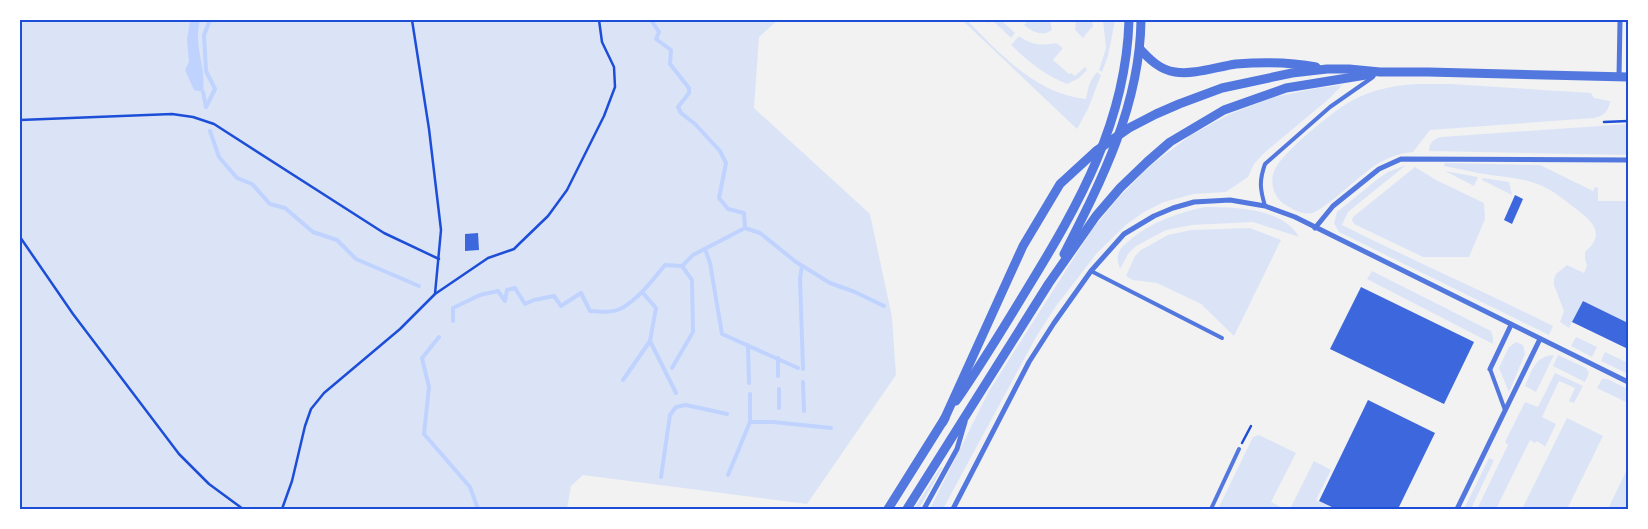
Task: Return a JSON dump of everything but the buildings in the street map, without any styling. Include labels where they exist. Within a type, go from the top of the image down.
[{"type":"street","points":[[888,509],[980,366],[1065,226],[1089,178],[1109,130],[1123,83],[1128,51],[1129,20]]},
{"type":"street","points":[[1048,283],[1114,150],[1130,99],[1140,49],[1141,20]]},
{"type":"street","points":[[943,422],[1022,246],[1060,184],[1083,161],[1129,128],[1203,94],[1235,84],[1326,68],[1349,68],[1380,72],[1624,77],[1620,20]]},
{"type":"street","points":[[1140,49],[1162,68],[1174,72],[1188,72],[1236,64],[1265,63],[1296,63],[1326,68]]},
{"type":"street","points":[[907,509],[1048,283],[1096,216],[1120,188],[1147,162],[1170,142],[1224,110],[1286,88],[1380,72]]},
{"type":"street","points":[[1315,228],[1333,206],[1378,169],[1401,159],[1628,160]]},
{"type":"street","points":[[954,509],[1029,362],[1054,323],[1091,272],[1124,234],[1154,216],[1194,202],[1230,200],[1265,206],[1295,217],[1628,382]]},
{"type":"street","points":[[1490,369],[1511,325]]},
{"type":"street","points":[[1457,509],[1540,339]]},
{"type":"street","points":[[924,509],[958,449],[967,414]]},
{"type":"lane","points":[[1265,206],[1260,188],[1260,176],[1264,164],[1330,107],[1380,72]]},
{"type":"lane","points":[[1091,272],[1222,338]]},
{"type":"lane","points":[[1490,369],[1506,410]]},
{"type":"lane","points":[[1210,509],[1239,449]]},
{"type":"path","points":[[412,20],[429,129],[441,230],[440,259],[435,294]]},
{"type":"path","points":[[282,509],[292,480],[311,409],[324,393],[400,329],[435,294],[488,258],[514,248],[519,244],[548,216],[566,190],[604,116],[615,87],[614,67],[602,42],[598,20]]},
{"type":"path","points":[[20,120],[172,114],[193,117],[214,124],[384,232],[440,259]]},
{"type":"path","points":[[1604,122],[1628,121]]},
{"type":"path","points":[[20,237],[73,314],[179,454],[209,484],[243,509]]},
{"type":"path","points":[[1239,449],[1251,426]]},
{"type":"shaded area","points":[[20,20],[778,20],[759,37],[754,108],[870,214],[892,317],[896,375],[807,504],[583,475],[571,486],[567,509],[20,509]]},
{"type":"shaded area","points":[[962,20],[967,20],[992,46],[1020,70],[1051,90],[1068,96],[1086,99],[1092,78],[1097,72],[1101,75],[1088,109],[1077,129]]},
{"type":"shaded area","points":[[992,20],[1001,20],[1015,33],[1011,38]]},
{"type":"shaded area","points":[[1029,20],[1050,20],[1052,30],[1045,33],[1034,32],[1024,25]]},
{"type":"shaded area","points":[[1076,20],[1092,20],[1093,27],[1083,38],[1075,30]]},
{"type":"shaded area","points":[[1103,20],[1115,20],[1108,56],[1102,72],[1099,70],[1106,48]]},
{"type":"shaded area","points":[[1019,36],[1032,43],[1056,43],[1063,48],[1053,60],[1069,74],[1071,73],[1075,76],[1085,67],[1087,70],[1079,78],[1067,84],[1058,80],[1037,67],[1011,45]]},
{"type":"shaded area","points":[[1418,84],[1451,84],[1591,93],[1594,98],[1610,101],[1605,112],[1601,116],[1594,118],[1430,130],[1413,152],[1384,160],[1313,213],[1298,212],[1280,201],[1274,192],[1272,182],[1276,167],[1290,150],[1312,130],[1336,111],[1363,96],[1386,88]]},
{"type":"shaded area","points":[[1342,85],[1330,98],[1264,153],[1254,164],[1248,177],[1226,192],[1194,194],[1164,202],[1144,212],[1127,224],[1097,253],[1056,306],[1036,337],[943,509],[930,509],[989,391],[1091,231],[1118,198],[1150,166],[1191,135],[1230,114],[1274,97]]},
{"type":"shaded area","points":[[1628,124],[1628,155],[1429,151],[1432,142],[1441,137]]},
{"type":"shaded area","points":[[1445,163],[1540,165],[1593,191],[1595,187],[1598,188],[1598,201],[1628,201],[1628,323],[1583,301],[1569,328],[1560,322],[1564,311],[1554,285],[1554,279],[1556,274],[1567,265],[1584,273],[1587,265],[1585,252],[1591,246],[1596,236],[1594,227],[1586,217],[1557,194],[1534,183],[1444,166]]},
{"type":"shaded area","points":[[1406,165],[1348,212],[1342,225],[1553,326],[1549,335],[1339,232],[1334,223],[1337,212],[1379,178],[1388,172]]},
{"type":"shaded area","points":[[1415,167],[1436,180],[1484,203],[1485,219],[1469,257],[1423,257],[1354,224],[1353,217]]},
{"type":"shaded area","points":[[1445,171],[1478,177],[1474,186]]},
{"type":"shaded area","points":[[1483,178],[1509,182],[1512,195],[1482,180]]},
{"type":"shaded area","points":[[1205,207],[1244,209],[1270,215],[1292,227],[1299,237],[1253,222],[1192,225],[1166,230],[1136,246],[1128,254],[1120,269],[1119,252],[1139,233],[1166,218]]},
{"type":"shaded area","points":[[1250,228],[1281,240],[1234,336],[1201,304],[1157,283],[1133,280],[1126,276],[1135,256],[1141,250],[1168,235],[1191,230]]},
{"type":"shaded area","points":[[1372,271],[1491,331],[1493,344],[1367,279]]},
{"type":"shaded area","points":[[1576,337],[1597,347],[1592,357],[1571,346]]},
{"type":"shaded area","points":[[1516,342],[1523,345],[1525,354],[1509,392],[1499,368],[1509,347]]},
{"type":"shaded area","points":[[1605,352],[1628,363],[1628,374],[1601,361]]},
{"type":"shaded area","points":[[1554,355],[1536,392],[1525,386],[1538,361]]},
{"type":"shaded area","points":[[1558,355],[1586,368],[1589,373],[1585,382],[1553,366]]},
{"type":"shaded area","points":[[1555,373],[1583,386],[1574,403],[1569,401],[1575,388],[1559,381],[1542,417],[1556,424],[1545,447],[1537,441],[1535,443],[1530,440],[1496,509],[1477,509],[1508,445],[1505,442],[1525,402],[1538,407]]},
{"type":"shaded area","points":[[1602,379],[1607,379],[1628,389],[1628,403],[1597,388]]},
{"type":"shaded area","points":[[1567,418],[1603,436],[1567,509],[1527,509],[1523,507]]},
{"type":"shaded area","points":[[1259,435],[1296,453],[1271,502],[1284,509],[1218,509],[1253,437]]},
{"type":"shaded area","points":[[1489,458],[1494,460],[1471,509],[1464,509]]},
{"type":"shaded area","points":[[1314,461],[1331,470],[1316,500],[1335,509],[1290,509]]},
{"type":"shaded area","points":[[941,467],[919,509],[914,509]]},
{"type":"shaded area","points":[[1628,467],[1628,502],[1625,509],[1608,509]]},
{"type":"water","points":[[190,20],[200,20],[198,36],[204,85],[203,92],[194,90],[185,70],[189,62],[187,40]]},
{"type":"waterway","points":[[206,107],[215,89],[206,71],[204,35],[210,20]]},
{"type":"waterway","points":[[453,321],[453,308],[480,295],[498,291],[505,301],[507,290],[515,288],[525,304],[554,296],[561,306],[581,293],[590,311],[615,311],[628,304],[640,294],[665,265],[682,266],[693,255],[745,228],[744,213],[728,209],[719,198],[726,163],[720,151],[695,124],[681,113],[678,107],[689,93],[689,88],[670,64],[671,50],[656,39],[659,32],[651,20]]},
{"type":"waterway","points":[[203,92],[206,107]]},
{"type":"waterway","points":[[210,131],[219,157],[237,178],[252,184],[270,204],[285,208],[313,232],[337,240],[356,259],[419,286]]},
{"type":"waterway","points":[[745,228],[760,233],[796,262],[830,283],[855,292],[884,306]]},
{"type":"waterway","points":[[705,249],[710,263],[722,334],[798,368]]},
{"type":"waterway","points":[[672,368],[693,332],[692,280],[682,266]]},
{"type":"waterway","points":[[802,266],[800,278],[803,369]]},
{"type":"waterway","points":[[642,292],[656,308],[650,341],[676,393]]},
{"type":"waterway","points":[[439,337],[422,358],[429,387],[424,434],[470,487],[478,509]]},
{"type":"waterway","points":[[623,380],[650,341]]},
{"type":"waterway","points":[[748,345],[749,383]]},
{"type":"waterway","points":[[778,358],[778,376]]},
{"type":"waterway","points":[[803,382],[804,411]]},
{"type":"waterway","points":[[779,389],[779,408]]},
{"type":"waterway","points":[[728,475],[750,422],[750,394]]},
{"type":"waterway","points":[[661,477],[670,415],[676,407],[686,405],[727,414]]},
{"type":"waterway","points":[[750,422],[773,422],[831,428]]}]
